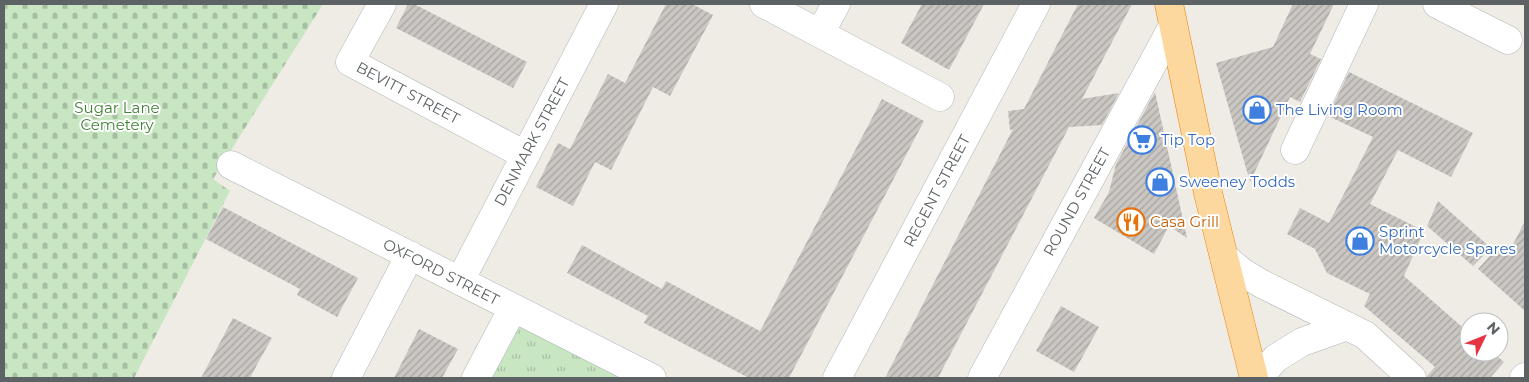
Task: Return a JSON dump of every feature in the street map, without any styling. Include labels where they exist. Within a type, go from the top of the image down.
[{"type":"highway","points":[[1171,15],[1208,193],[1254,378]]},
{"type":"street","name":"BEVITT STREET","points":[[382,4],[350,62],[525,156]]},
{"type":"street","name":"DENMARK STREET","points":[[460,281],[604,4]]},
{"type":"street","points":[[764,4],[821,32],[940,97]]},
{"type":"street","points":[[821,32],[836,4]]},
{"type":"street","name":"REGENT STREET","points":[[837,378],[1036,4]]},
{"type":"street","points":[[1295,150],[1364,4]]},
{"type":"street","points":[[1437,4],[1508,40]]},
{"type":"street","name":"ROUND STREET","points":[[982,378],[1171,15]]},
{"type":"street","name":"OXFORD STREET","points":[[231,165],[513,308],[634,374]]},
{"type":"street","points":[[346,378],[410,255]]},
{"type":"street","points":[[1224,257],[1242,272],[1262,284],[1365,335],[1412,378]]},
{"type":"street","points":[[476,378],[513,308]]},
{"type":"street","points":[[1258,378],[1276,358],[1302,342],[1347,326]]},
{"type":"green space","name":"Sugar Lane Cemetery","points":[[4,4],[323,4],[213,179],[230,191],[134,378],[4,378]]},
{"type":"green space","points":[[513,308],[628,366],[622,378],[476,378]]},
{"type":"building","points":[[408,4],[414,4],[527,62],[513,88],[396,28]]},
{"type":"building","points":[[666,4],[692,4],[713,15],[670,96],[653,87],[611,170],[595,162],[573,206],[536,187],[558,143],[570,149],[608,74],[625,83]]},
{"type":"building","points":[[922,4],[984,4],[949,70],[901,43]]},
{"type":"building","points":[[1078,4],[1132,4],[1082,99],[1119,93],[1102,125],[1069,127],[938,378],[885,378],[1013,129],[1010,130],[1008,111],[1024,109]]},
{"type":"building","name":"The Living Room","points":[[1293,4],[1334,4],[1310,54],[1321,59],[1300,102],[1290,97],[1250,182],[1216,63],[1273,47]]},
{"type":"building","points":[[1349,72],[1473,133],[1451,177],[1398,150],[1370,204],[1424,231],[1404,276],[1459,324],[1459,362],[1504,362],[1490,378],[1427,378],[1435,367],[1364,306],[1370,294],[1327,273],[1315,249],[1287,234],[1300,208],[1329,223],[1373,137],[1328,116]]},
{"type":"building","points":[[1155,92],[1187,238],[1169,226],[1154,254],[1094,218],[1109,192],[1116,164]]},
{"type":"building","points":[[882,99],[924,121],[789,378],[749,378],[644,323],[648,316],[567,273],[582,245],[662,289],[666,281],[760,331]]},
{"type":"building","points":[[1438,201],[1491,248],[1473,266],[1427,226]]},
{"type":"building","points":[[223,207],[358,278],[337,317],[297,295],[300,289],[206,239]]},
{"type":"building","points":[[1525,221],[1525,311],[1478,269],[1498,247],[1507,256]]},
{"type":"building","points":[[1061,306],[1099,327],[1074,372],[1036,351]]},
{"type":"building","points":[[233,318],[272,338],[250,378],[201,378]]},
{"type":"building","points":[[419,329],[458,349],[442,378],[394,378]]},
{"type":"place","name":"The Living Room","points":[[1257,110]]},
{"type":"place","name":"Tip Top","points":[[1142,140]]},
{"type":"place","name":"Sweeney Todds","points":[[1160,182]]},
{"type":"place","name":"Casa Grill","points":[[1131,222]]},
{"type":"place","name":"Sprint Motorcycle Spares","points":[[1360,241]]}]
